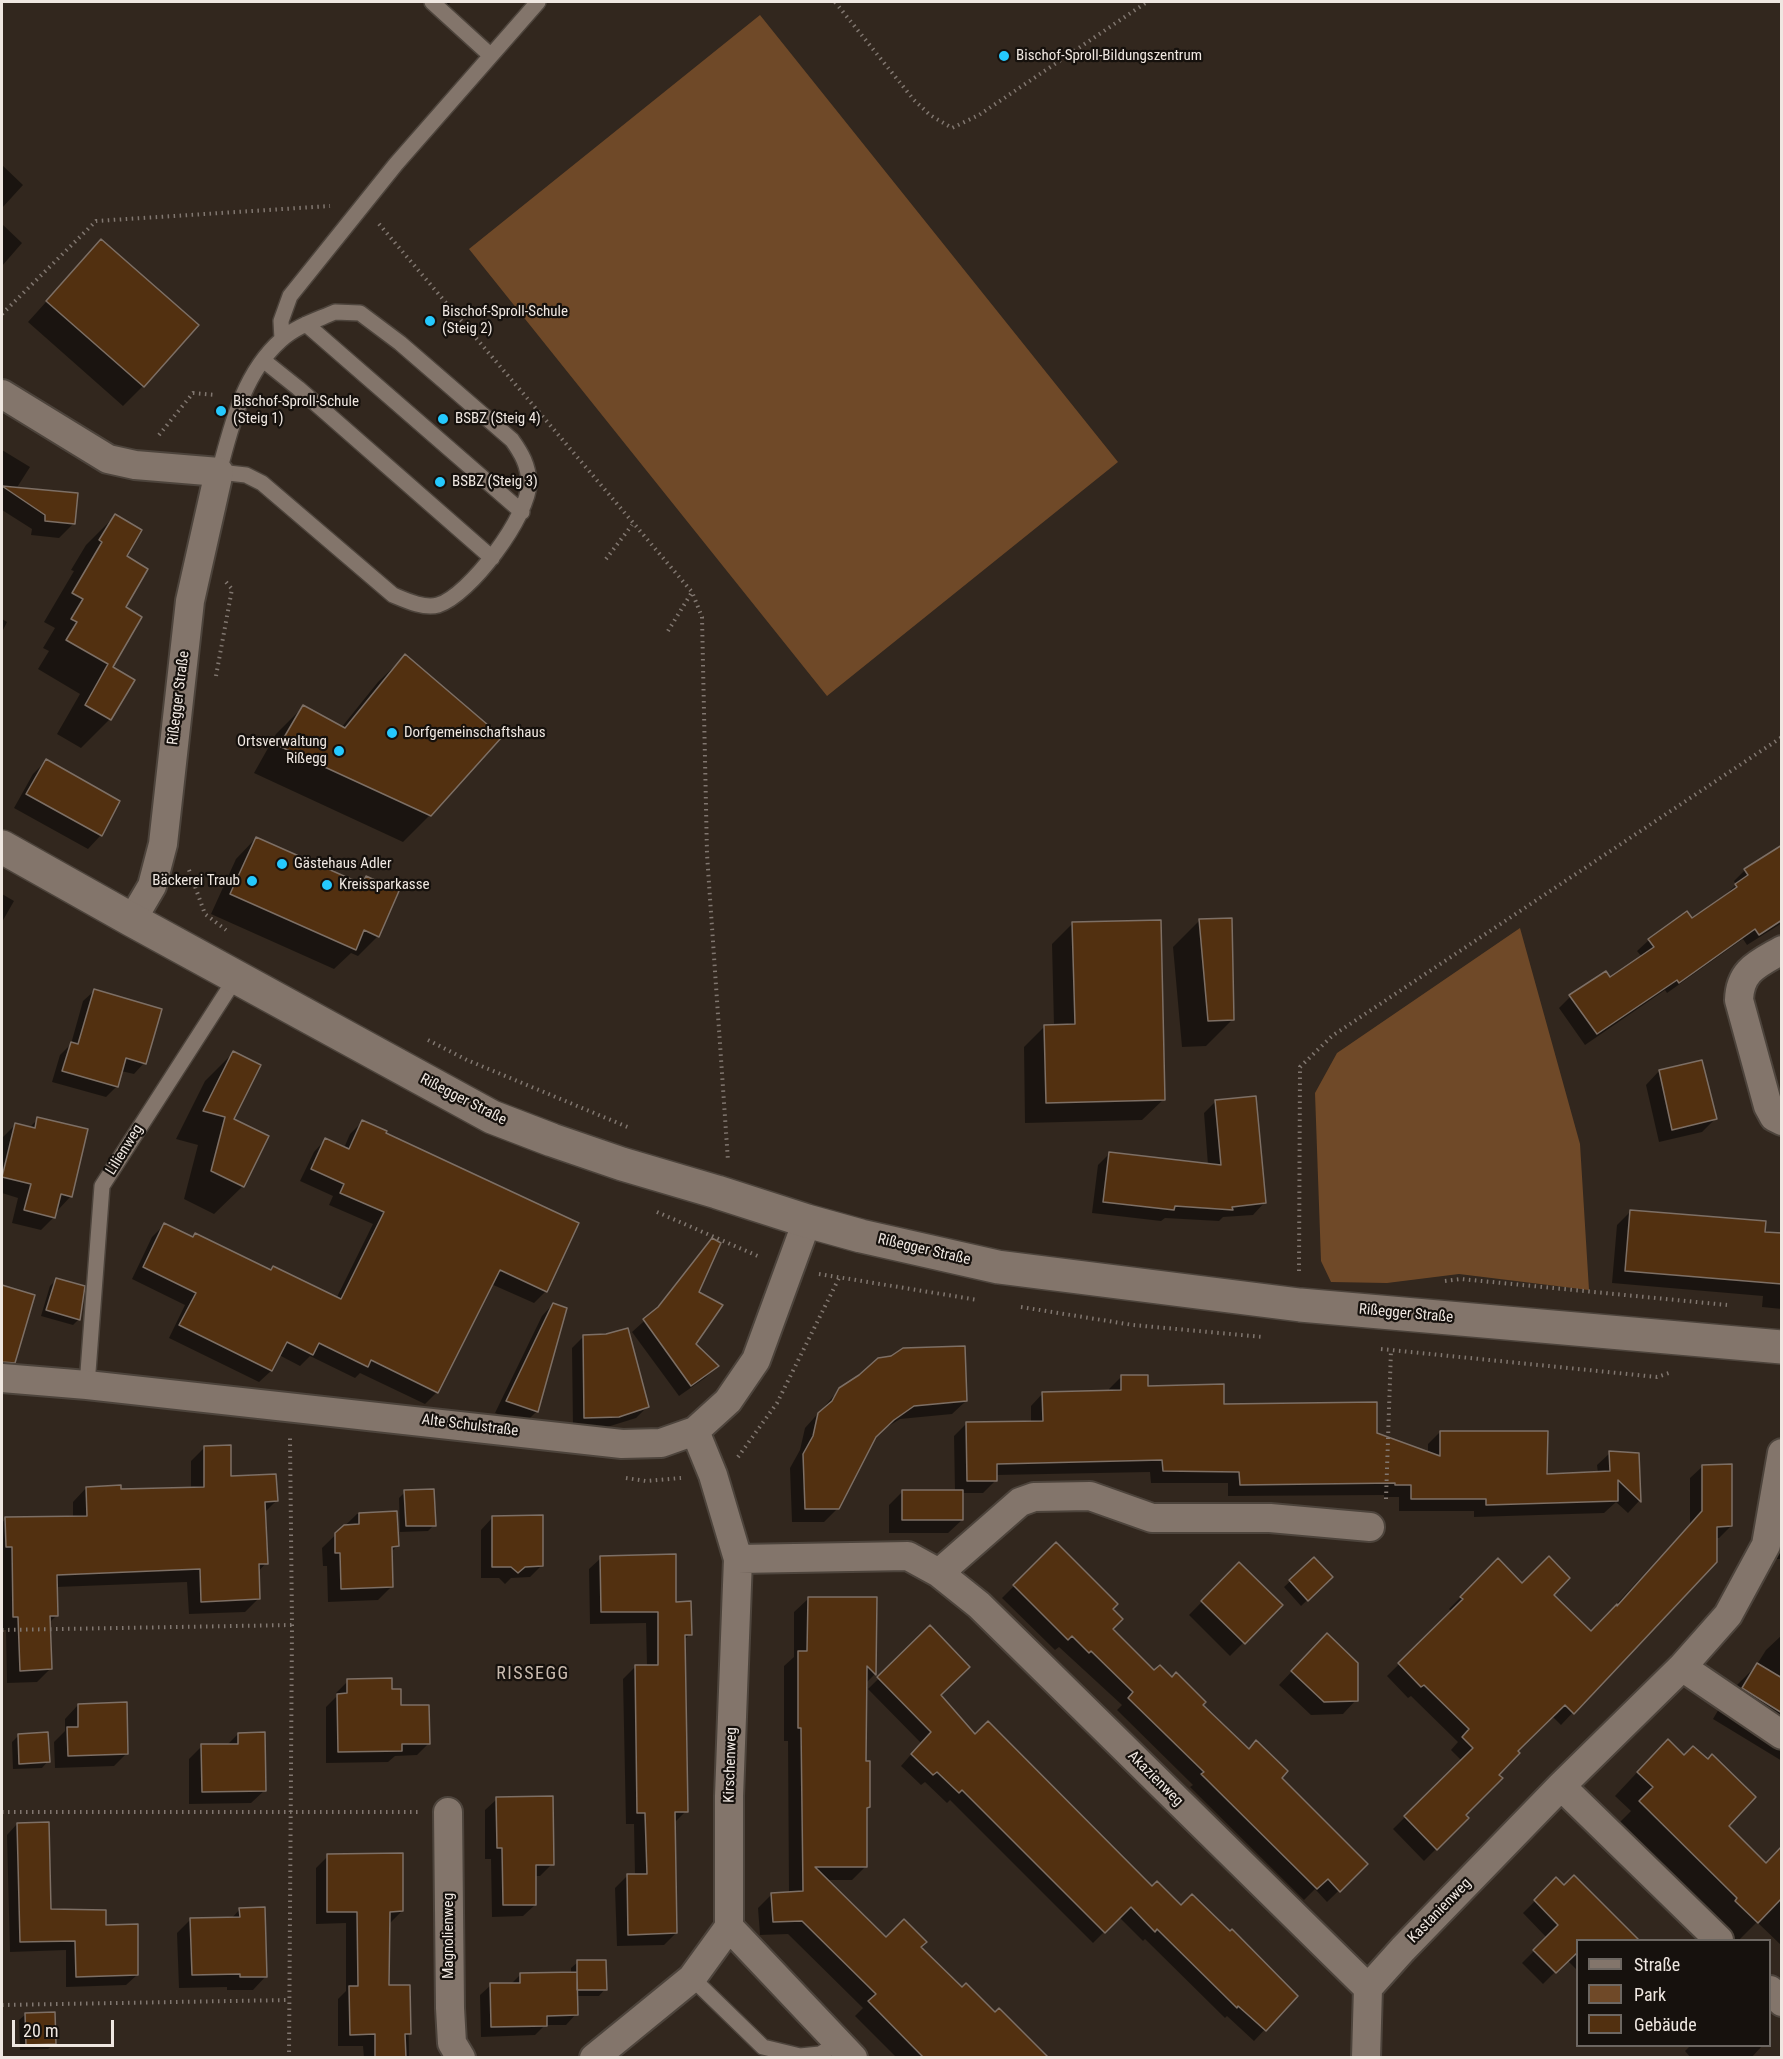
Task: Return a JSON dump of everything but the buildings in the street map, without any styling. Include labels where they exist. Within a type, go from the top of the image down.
[{"type":"street","points":[[2,393],[108,459],[135,465],[219,472]]},
{"type":"street","name":"Rißegger Straße","points":[[132,920],[152,886],[163,844],[190,601],[219,472]]},
{"type":"street","name":"Rißegger Straße","points":[[2,847],[492,1117],[621,1164],[807,1221],[861,1236],[998,1267],[1300,1305],[1782,1347]]},
{"type":"street","points":[[1782,950],[1745,975],[1739,987],[1739,1000],[1768,1106],[1774,1117],[1782,1121]]},
{"type":"street","name":"Alte Schulstraße","points":[[2,1378],[87,1385],[622,1444],[661,1443],[695,1431],[728,1401],[756,1360],[807,1221]]},
{"type":"street","name":"Kirschenweg","points":[[695,1431],[713,1475],[738,1559],[729,1796],[729,1926]]},
{"type":"street","name":"Kastanienweg","points":[[1368,1988],[1561,1786],[1682,1667],[1728,1615],[1774,1548],[1782,1453]]},
{"type":"street","points":[[939,1573],[1020,1502],[1034,1497],[1090,1496],[1152,1518],[1270,1518],[1370,1527]]},
{"type":"street","name":"Akazienweg","points":[[738,1559],[908,1556],[939,1573],[980,1605],[1368,1988]]},
{"type":"street","points":[[1682,1667],[1782,1735]]},
{"type":"street","points":[[1561,1786],[1717,1939]]},
{"type":"street","name":"Magnolienweg","points":[[448,1812],[450,2008],[453,2043],[461,2058]]},
{"type":"street","points":[[594,2058],[692,1978],[729,1926],[846,2050]]},
{"type":"street","points":[[1366,2058],[1368,1988]]},
{"type":"street","points":[[1771,1991],[1782,2002]]},
{"type":"lane","points":[[432,2],[489,54]]},
{"type":"lane","points":[[282,339],[281,321],[290,296],[362,204],[489,54],[538,2]]},
{"type":"lane","points":[[335,312],[360,313],[400,343],[512,440],[524,457],[529,484],[522,512],[492,558],[459,594],[436,606],[416,603],[393,595],[262,483],[246,476],[219,472],[240,398],[262,360],[282,339],[306,324],[335,312]]},
{"type":"lane","points":[[306,324],[522,512]]},
{"type":"lane","points":[[262,360],[298,388],[492,558]]},
{"type":"lane","name":"Lilienweg","points":[[87,1385],[102,1186],[237,976]]},
{"type":"lane","points":[[692,1978],[763,2047],[800,2056],[846,2050]]},
{"type":"path","points":[[835,2],[914,100],[930,115],[952,128],[979,115],[1147,2]]},
{"type":"path","points":[[2,314],[96,221],[362,204],[632,525],[692,592],[702,617],[707,854],[729,1157],[701,1231]]},
{"type":"path","points":[[135,465],[193,393],[240,398]]},
{"type":"path","points":[[606,559],[632,525]]},
{"type":"path","points":[[201,552],[232,589],[215,684]]},
{"type":"path","points":[[668,631],[692,592]]},
{"type":"path","points":[[1300,1305],[1300,1067],[1332,1036],[1782,737]]},
{"type":"path","points":[[188,868],[205,914],[229,932]]},
{"type":"path","points":[[426,1039],[467,1060],[633,1129]]},
{"type":"path","points":[[718,1155],[729,1157]]},
{"type":"path","points":[[1440,1282],[1461,1279],[1734,1306]]},
{"type":"path","points":[[1386,1503],[1391,1350]]},
{"type":"path","points":[[289,2058],[292,1625],[290,1437]]},
{"type":"path","points":[[2,1630],[292,1625]]},
{"type":"path","points":[[2,1812],[448,1812]]},
{"type":"path","points":[[2,2005],[289,2000]]},
{"type":"green space","points":[[760,15],[1118,462],[827,696],[469,249]]},
{"type":"green space","points":[[1520,928],[1580,1144],[1589,1290],[1459,1274],[1387,1283],[1331,1282],[1321,1261],[1315,1093],[1337,1053]]},
{"type":"place","name":"Bischof-Sproll-Bildungszentrum","points":[[1004,56]]},
{"type":"place","name":"Bischof-Sproll-Schule (Steig 2)","points":[[430,321]]},
{"type":"place","name":"Bischof-Sproll-Schule (Steig 1)","points":[[221,411]]},
{"type":"place","name":"BSBZ (Steig 4)","points":[[443,419]]},
{"type":"place","name":"BSBZ (Steig 3)","points":[[440,482]]},
{"type":"place","name":"Dorfgemeinschaftshaus","points":[[392,733]]},
{"type":"place","name":"Ortsverwaltung Rißegg","points":[[339,751]]},
{"type":"place","name":"Gästehaus Adler","points":[[282,864]]},
{"type":"place","name":"Bäckerei Traub","points":[[252,881]]},
{"type":"place","name":"Kreissparkasse","points":[[327,885]]},
{"type":"district","name":"RISSEGG","points":[[533,1674]]}]
